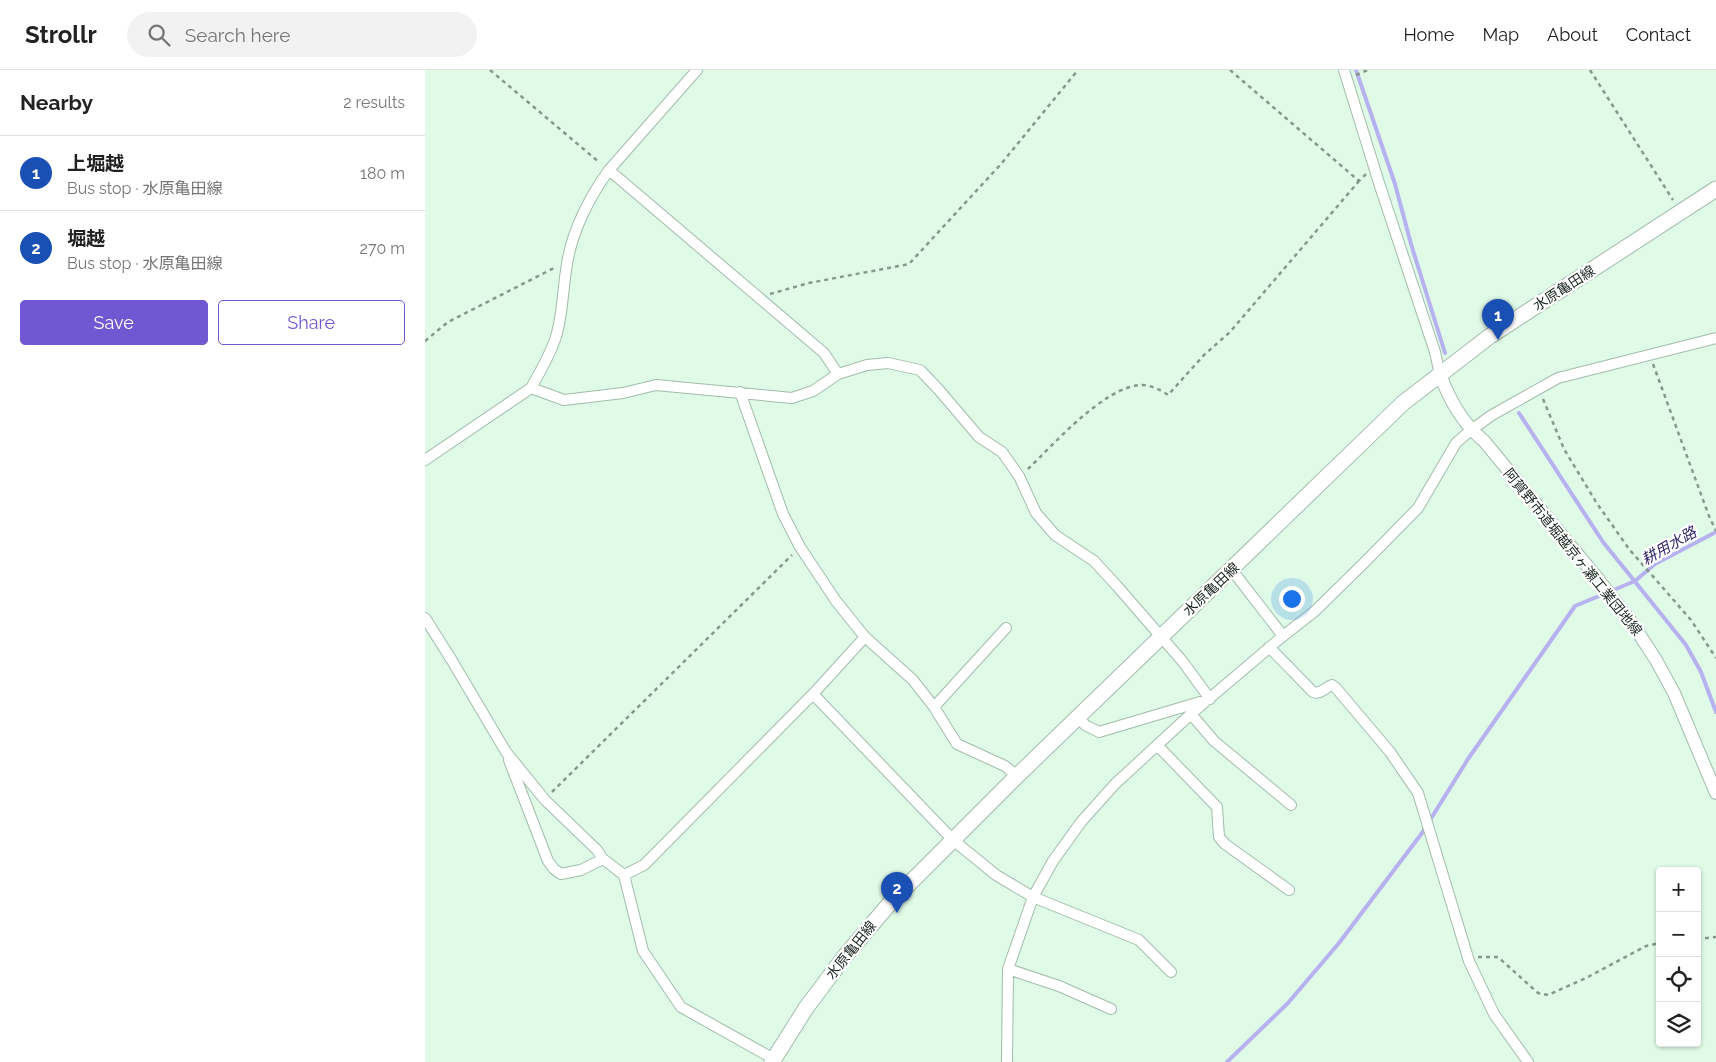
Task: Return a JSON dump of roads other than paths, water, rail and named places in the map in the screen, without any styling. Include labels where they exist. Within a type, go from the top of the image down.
[{"type":"main road","name":"水原亀田線","points":[[773,1061],[806,1008],[845,956],[891,902],[1017,776],[1403,403],[1490,336],[1716,189]]},
{"type":"street","points":[[425,460],[531,388],[557,334],[567,261],[581,217],[609,170],[697,70]]},
{"type":"street","points":[[1344,70],[1441,375]]},
{"type":"street","points":[[609,170],[825,353],[838,374]]},
{"type":"street","points":[[1007,1062],[1008,969],[1033,897],[1053,861],[1081,822],[1115,784],[1191,714],[1269,647],[1315,611],[1418,508],[1457,443],[1471,430],[1493,414],[1558,378],[1716,338]]},
{"type":"street","points":[[531,388],[564,400],[623,393],[656,386],[792,398],[813,391],[838,374],[867,365],[888,363],[920,370],[979,437],[1002,452],[1019,476],[1036,513],[1055,536],[1094,561],[1183,662],[1210,699]]},
{"type":"street","name":"阿賀野市道堀越京ヶ瀬工業団地線","points":[[1441,375],[1450,399],[1471,430],[1484,441],[1632,623],[1656,660],[1674,693],[1716,793]]},
{"type":"street","points":[[740,392],[783,514],[800,547],[836,601],[865,637],[913,680],[934,707],[957,744],[1005,766],[1017,776]]},
{"type":"street","points":[[1232,570],[1283,636]]},
{"type":"street","points":[[425,618],[506,752],[545,800],[597,850],[603,859],[624,875],[643,951],[681,1007],[773,1061]]},
{"type":"street","points":[[934,707],[1006,628]]},
{"type":"street","points":[[624,875],[644,865],[813,694],[865,637]]},
{"type":"street","points":[[1269,647],[1313,692],[1321,692],[1327,686],[1332,685],[1336,688],[1390,752],[1418,793],[1469,961],[1494,1014],[1528,1062]]},
{"type":"street","points":[[813,694],[953,840],[996,875],[1033,897],[1139,940],[1171,972]]},
{"type":"street","points":[[1079,717],[1085,725],[1099,732],[1210,699]]},
{"type":"street","points":[[1191,714],[1214,741],[1291,805]]},
{"type":"street","points":[[1157,745],[1217,807],[1219,837],[1225,844],[1289,890]]},
{"type":"street","points":[[506,752],[547,861],[554,869],[561,874],[581,870],[603,859]]},
{"type":"street","points":[[1008,969],[1059,986],[1111,1010]]},
{"type":"waterway","points":[[1356,70],[1395,184],[1411,244],[1445,353]]},
{"type":"waterway","points":[[1519,413],[1603,542],[1686,645],[1701,672],[1716,712]]},
{"type":"waterway","name":"耕用水路","points":[[1227,1062],[1288,1003],[1339,943],[1422,833],[1468,759],[1575,606],[1635,581],[1655,564],[1716,532]]},
{"type":"place","name":"上堀越","points":[[1498,340]]},
{"type":"place","name":"堀越","points":[[897,913]]}]
